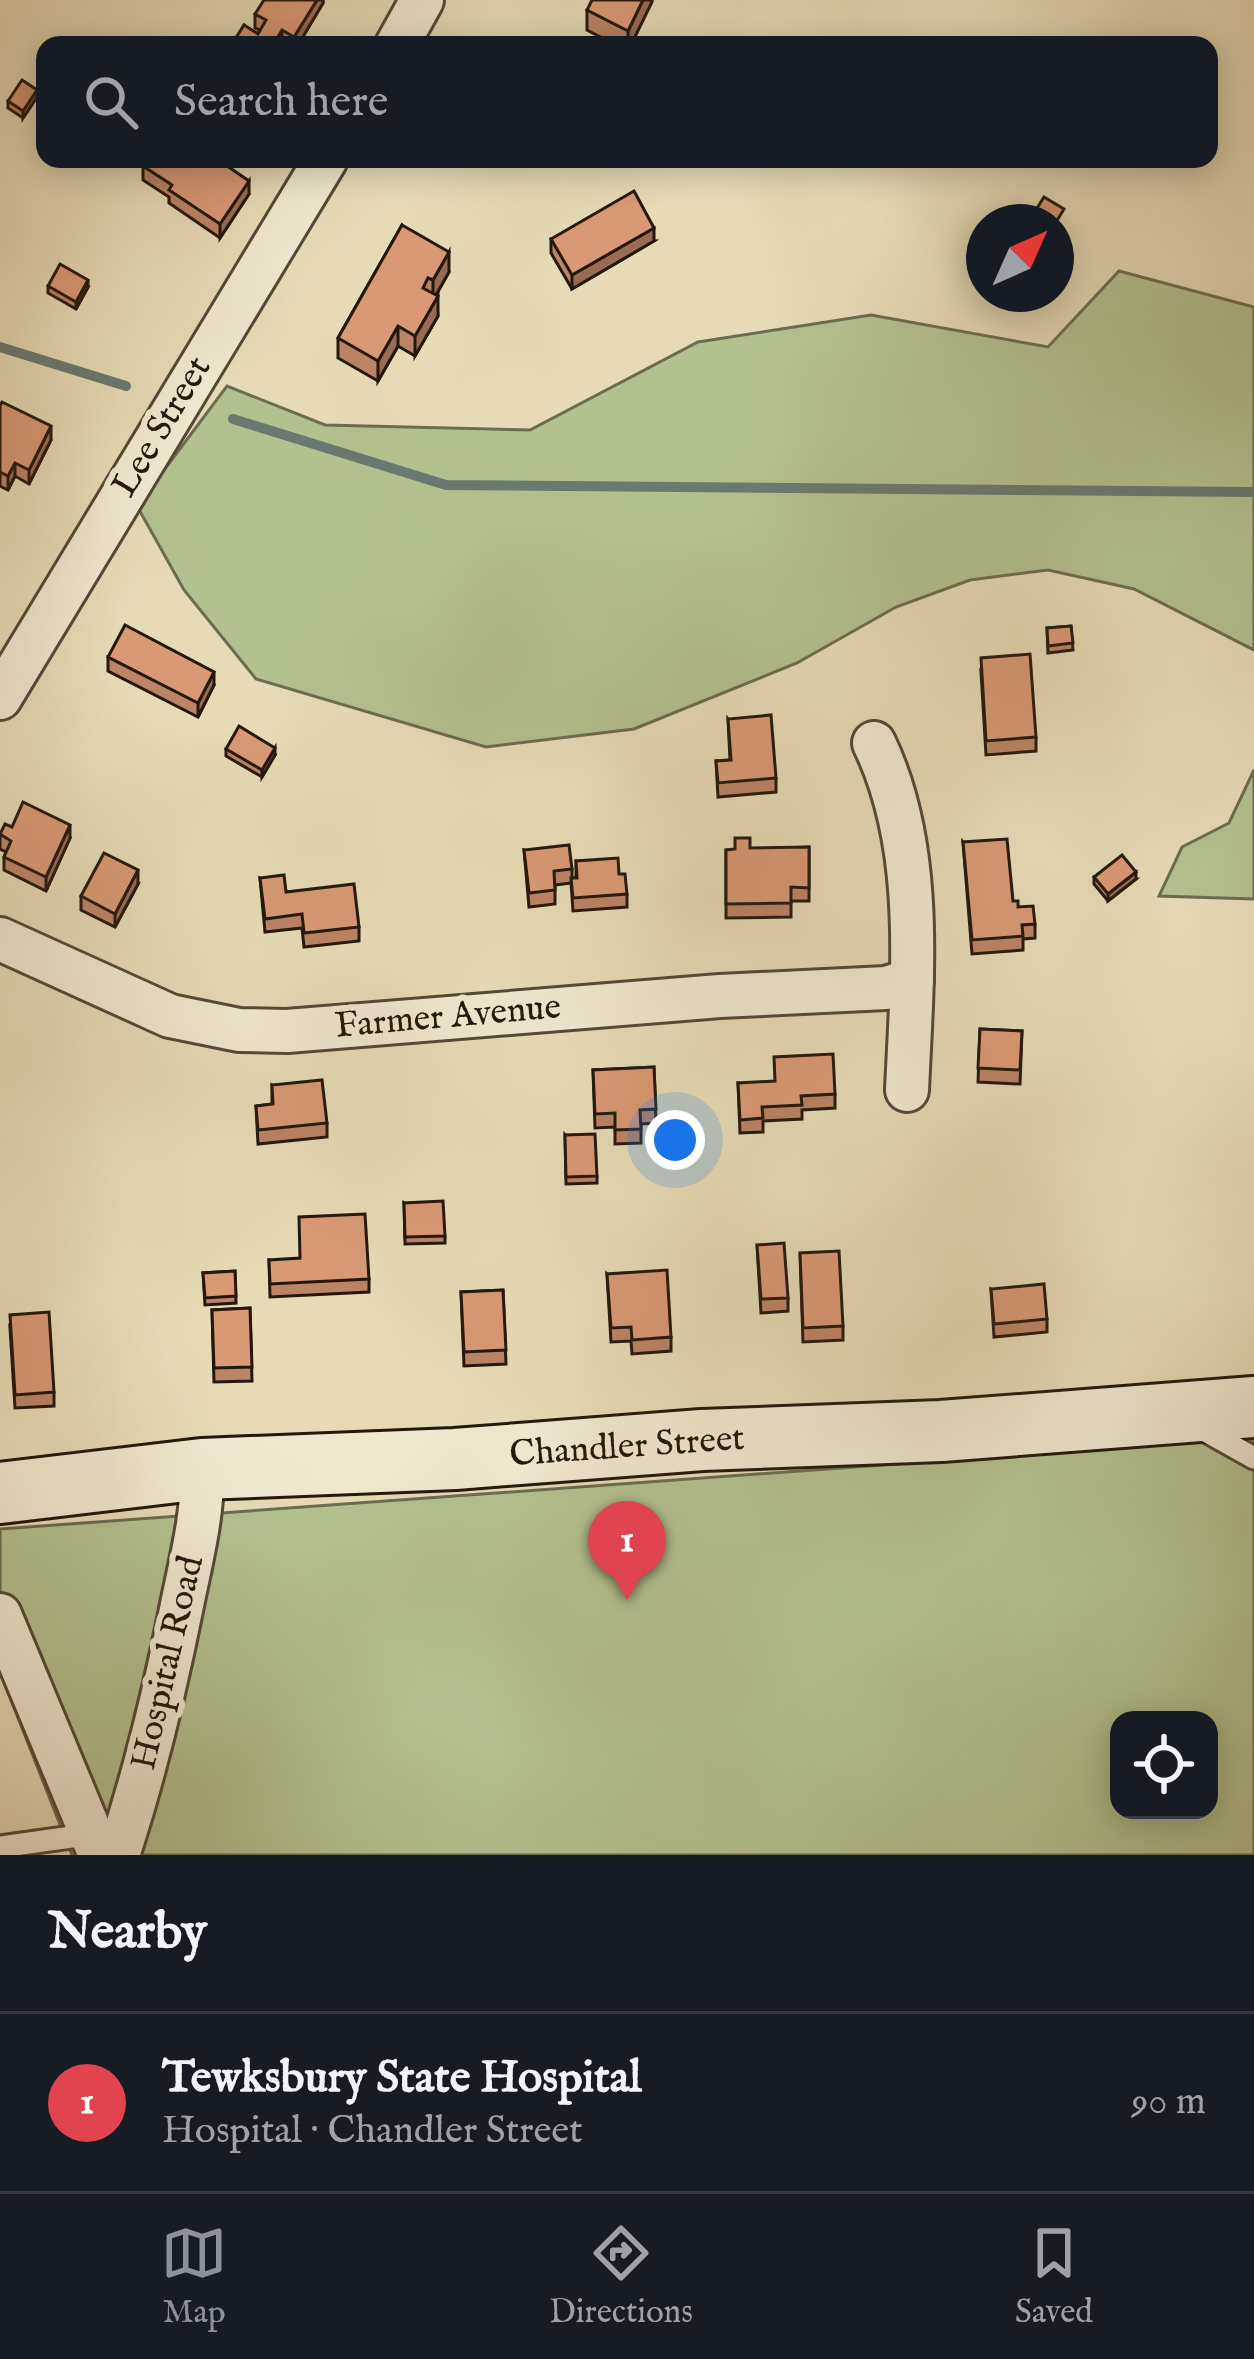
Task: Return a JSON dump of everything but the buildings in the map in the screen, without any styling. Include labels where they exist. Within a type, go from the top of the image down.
[{"type":"street","points":[[402,36],[422,0]]},
{"type":"street","name":"Lee Street","points":[[0,698],[321,168]]},
{"type":"street","points":[[874,743],[889,775],[912,913],[907,1090]]},
{"type":"street","name":"Farmer Avenue","points":[[0,939],[170,1016],[238,1030],[287,1031],[651,1001],[886,988],[912,980]]},
{"type":"street","name":"Chandler Street","points":[[0,1492],[202,1469],[941,1431],[1254,1407]]},
{"type":"street","name":"Hospital Road","points":[[104,1848],[138,1794],[167,1681],[203,1503],[202,1469]]},
{"type":"street","points":[[0,1616],[104,1848]]},
{"type":"lane","points":[[1175,1414],[1254,1458]]},
{"type":"lane","points":[[0,1847],[104,1848]]},
{"type":"green space","points":[[1119,271],[1254,307],[1254,650],[1134,589],[1048,570],[970,580],[896,607],[797,663],[634,729],[486,747],[256,679],[184,590],[137,506],[227,386],[325,425],[530,430],[698,342],[871,315],[1048,347]]},
{"type":"green space","points":[[1254,770],[1254,899],[1159,896],[1182,847],[1229,823]]},
{"type":"green space","points":[[1254,1438],[1254,1855],[72,1855],[0,1672],[0,1529]]},
{"type":"waterway","points":[[0,347],[126,386]]},
{"type":"waterway","points":[[233,419],[446,485],[1254,492]]},
{"type":"place","name":"Tewksbury State Hospital","points":[[627,1600]]}]
